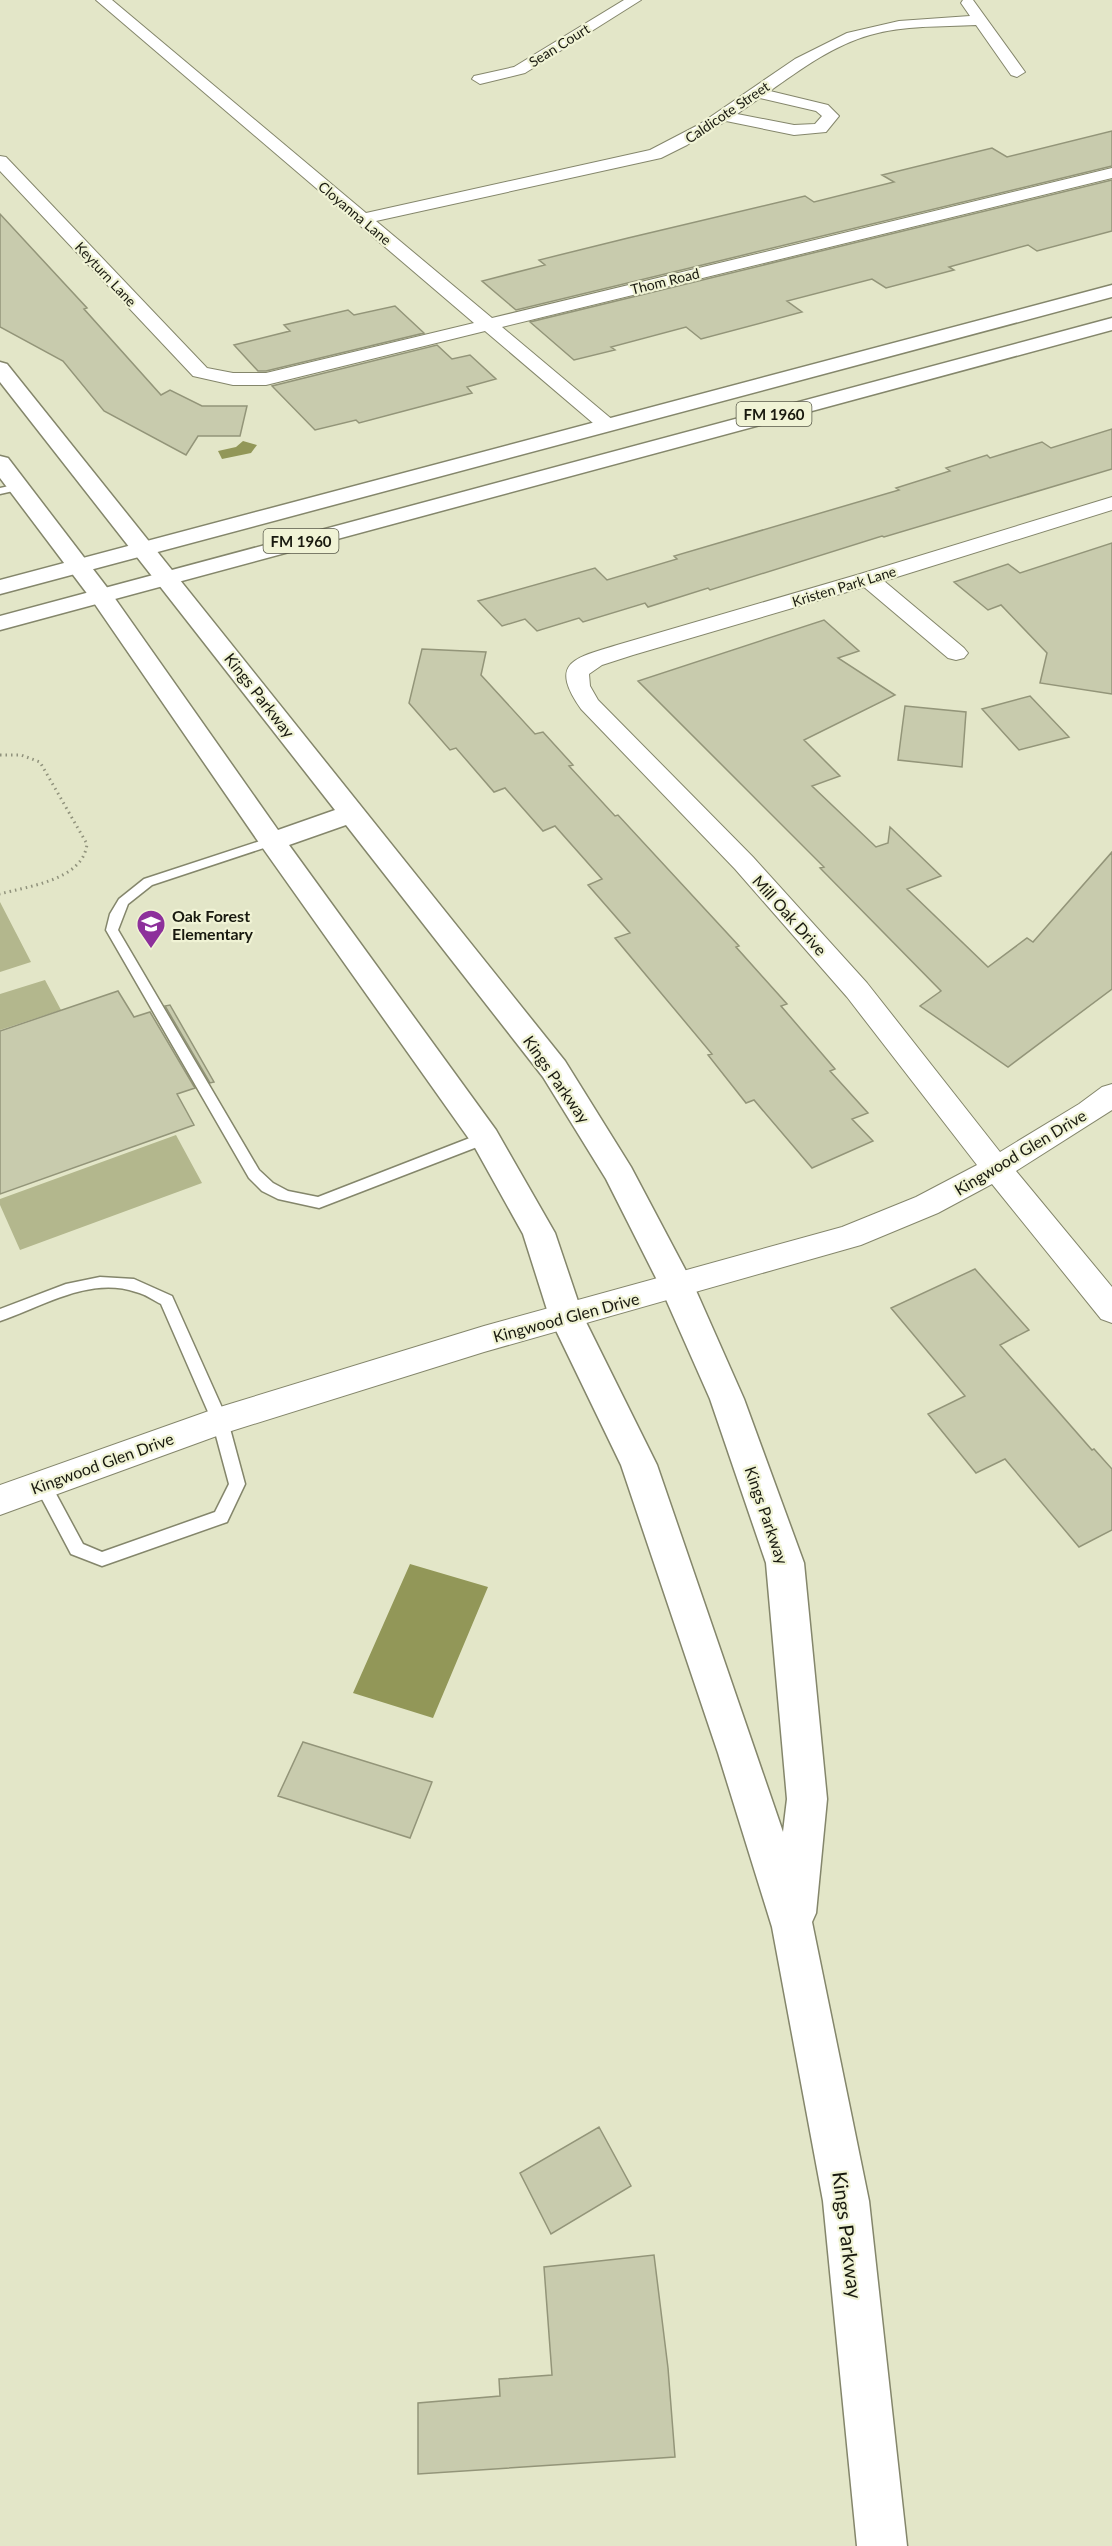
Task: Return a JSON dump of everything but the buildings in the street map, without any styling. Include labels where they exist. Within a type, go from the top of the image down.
[{"type":"street","name":"Cloyanna Lane","points":[[103,0],[607,425]]},
{"type":"street","name":"Sean Court","points":[[480,79],[519,70],[634,0]]},
{"type":"street","points":[[965,0],[1017,72]]},
{"type":"street","name":"Caldicote Street","points":[[363,219],[655,154],[678,144],[725,116],[822,50],[854,36],[892,27],[979,20]]},
{"type":"street","points":[[725,116],[794,130],[819,129],[831,116],[822,108],[756,93]]},
{"type":"street","name":"Keyturn Lane","points":[[0,162],[200,372],[217,378]]},
{"type":"street","name":"Thom Road","points":[[217,378],[266,379],[1112,173]]},
{"type":"street","name":"FM 1960","points":[[0,587],[1112,291]]},
{"type":"street","name":"FM 1960","points":[[0,623],[1112,324]]},
{"type":"street","name":"Kings Parkway","points":[[0,368],[354,813],[554,1069],[620,1175],[677,1286],[727,1399],[785,1563],[807,1799],[793,1927]]},
{"type":"street","name":"Kings Parkway","points":[[0,463],[9,489],[79,566],[101,595],[272,841],[484,1138],[539,1233],[566,1316],[639,1465],[738,1753],[793,1927],[846,2201],[882,2546]]},
{"type":"street","name":"Kristen Park Lane","points":[[577,671],[594,660],[625,650],[868,579],[1112,503]]},
{"type":"street","points":[[868,579],[956,653]]},
{"type":"street","name":"Mill Oak Drive","points":[[577,671],[578,686],[589,704],[744,863],[857,990],[1112,1310]]},
{"type":"street","points":[[272,841],[354,813]]},
{"type":"street","name":"Kingwood Glen Drive","points":[[0,1500],[220,1421],[566,1316],[850,1237],[927,1205],[997,1168],[1089,1112],[1112,1094]]},
{"type":"lane","points":[[272,841],[140,886],[120,903],[114,916],[112,930],[254,1173],[266,1187],[283,1196],[301,1202],[319,1203],[484,1138]]},
{"type":"lane","points":[[0,1315],[61,1292],[102,1281],[134,1285],[167,1300],[220,1421],[237,1484],[221,1517],[102,1559],[77,1549],[42,1484]]},
{"type":"path","points":[[0,755],[17,754],[40,762],[87,844],[84,859],[77,867],[64,875],[0,894]]},
{"type":"shaded area","points":[[243,441],[257,445],[251,453],[222,459],[218,451],[236,447]]},
{"type":"shaded area","points":[[0,902],[31,962],[0,972]]},
{"type":"shaded area","points":[[45,980],[61,1010],[0,1030],[0,994]]},
{"type":"shaded area","points":[[176,1135],[202,1183],[20,1250],[0,1205],[0,1199]]},
{"type":"shaded area","points":[[410,1564],[488,1587],[433,1718],[353,1693]]},
{"type":"place","name":"Oak Forest Elementary","points":[[151,950]]}]
